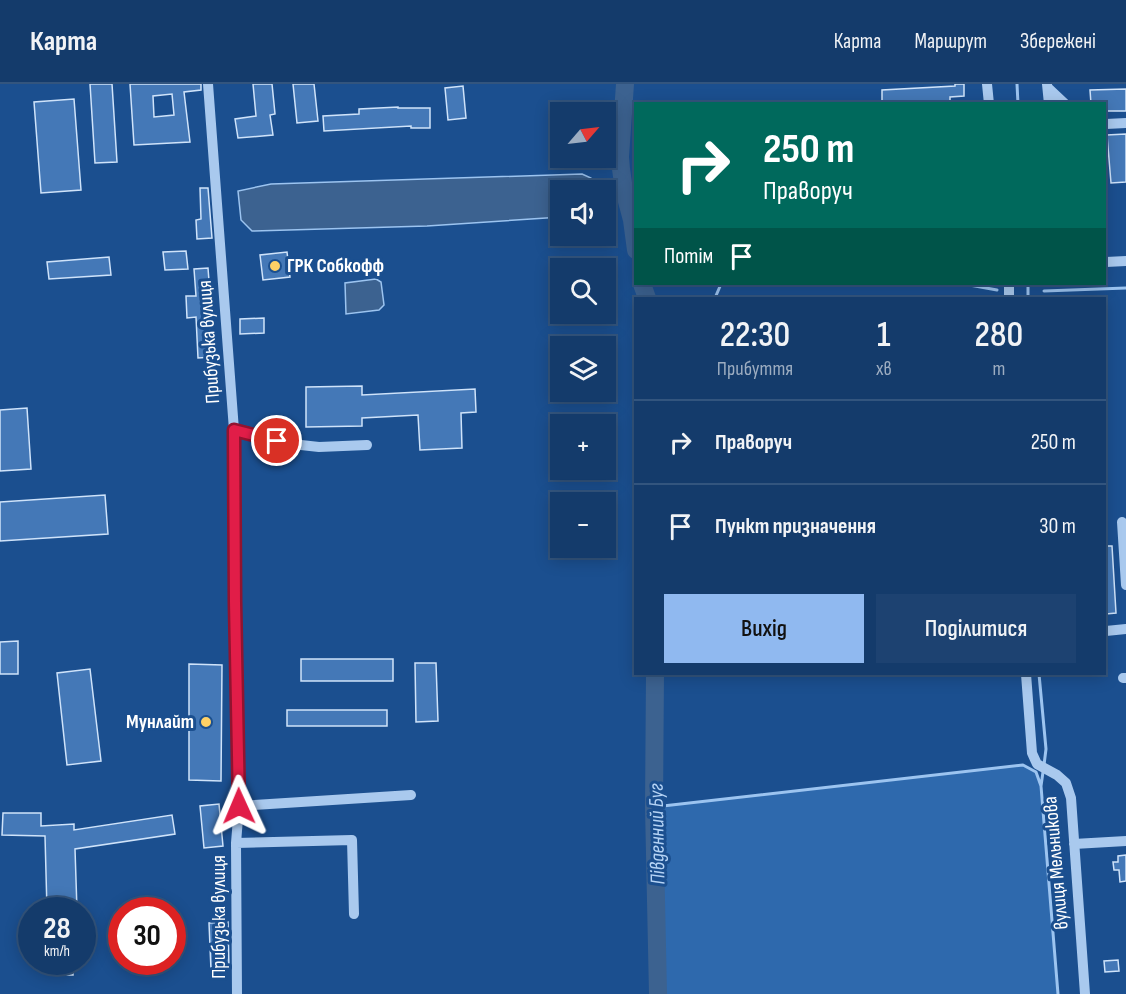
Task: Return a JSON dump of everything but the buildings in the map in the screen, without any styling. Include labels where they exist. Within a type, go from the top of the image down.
[{"type":"street","name":"Прибузька вулиця","points":[[208,84],[234,430],[239,806],[236,843],[237,994]]},
{"type":"street","points":[[987,84],[989,102]]},
{"type":"street","points":[[1048,86],[1049,102]]},
{"type":"street","points":[[1048,86],[1063,102]]},
{"type":"street","points":[[1106,124],[1126,123]]},
{"type":"street","points":[[1106,262],[1126,261]]},
{"type":"street","points":[[234,430],[301,445],[319,447],[367,445]]},
{"type":"street","points":[[1122,522],[1126,585]]},
{"type":"street","points":[[1106,631],[1126,629]]},
{"type":"street","name":"вулиця Мельникова","points":[[1026,675],[1032,753],[1036,764],[1058,775],[1066,783],[1071,798],[1085,994]]},
{"type":"street","points":[[239,806],[411,795]]},
{"type":"street","points":[[236,843],[352,840],[354,914]]},
{"type":"street","points":[[1074,844],[1126,841]]},
{"type":"shaded area","points":[[582,174],[592,180],[550,180],[550,218],[427,226],[252,231],[241,220],[238,191],[271,184]]},
{"type":"shaded area","points":[[376,279],[381,282],[384,305],[379,310],[346,314],[345,283]]},
{"type":"shaded area","points":[[1023,765],[1036,772],[1041,786],[1058,994],[658,994],[654,807]]},
{"type":"waterway","name":"Південний Буг","points":[[625,84],[620,157],[624,190],[634,235]]},
{"type":"waterway","points":[[1017,84],[1018,102]]},
{"type":"waterway","points":[[616,191],[624,190]]},
{"type":"waterway","name":"Південний Буг","points":[[642,285],[647,297]]},
{"type":"waterway","points":[[715,297],[721,285]]},
{"type":"waterway","points":[[970,285],[997,290]]},
{"type":"waterway","points":[[1028,285],[1028,297]]},
{"type":"waterway","points":[[1044,291],[1126,288]]},
{"type":"waterway","name":"Південний Буг","points":[[655,675],[654,807],[658,994]]},
{"type":"waterway","points":[[1039,675],[1046,749],[1044,765]]},
{"type":"waterway","points":[[654,807],[1023,765],[1036,772],[1041,786]]},
{"type":"waterway","points":[[1043,772],[1041,786],[1058,994]]},
{"type":"place","name":"ГРК Собкофф","points":[[275,266]]},
{"type":"place","name":"Мунлайт","points":[[206,722]]},
{"type":"route","points":[[239,806],[234,430],[277,441]]}]
